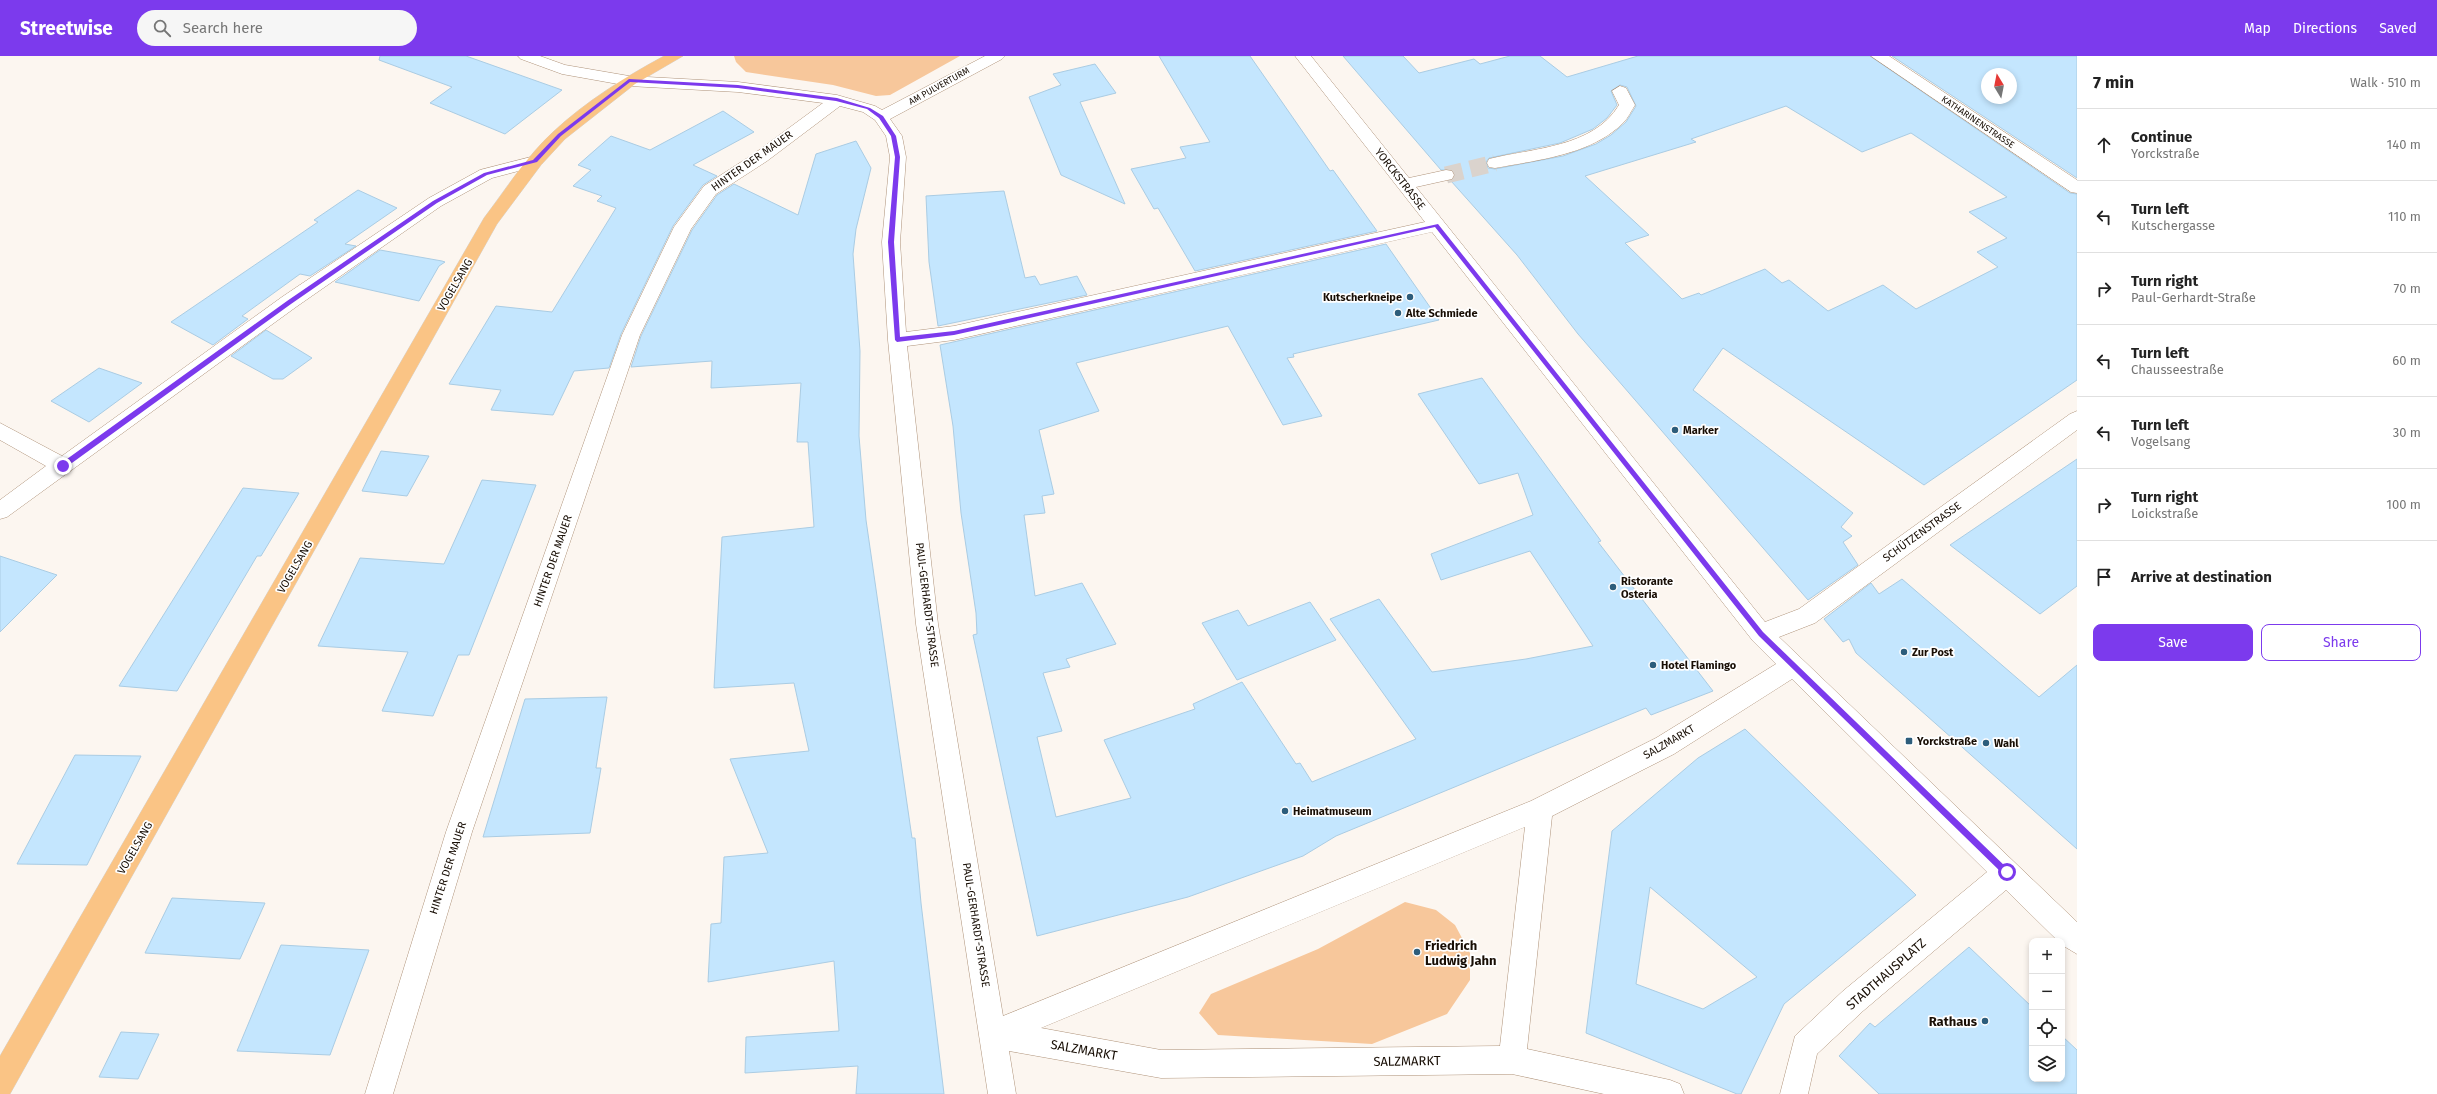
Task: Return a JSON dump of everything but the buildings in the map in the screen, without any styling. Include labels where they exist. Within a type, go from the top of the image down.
[{"type":"main road","name":"VOGELSANG","points":[[0,1084],[490,222],[535,161],[559,135],[629,81],[675,56]]},
{"type":"street","points":[[526,56],[562,69],[629,81],[738,86],[837,100],[868,108],[881,117]]},
{"type":"street","name":"AM PULVERTURM","points":[[881,117],[965,71],[998,56]]},
{"type":"street","name":"YORCKSTRASSE","points":[[1303,56],[1761,634],[2077,941]]},
{"type":"street","name":"KATHARINENSTRASSE","points":[[1879,56],[2077,188]]},
{"type":"street","points":[[1495,163],[1563,147],[1604,132],[1623,116],[1627,106],[1620,91]]},
{"type":"street","name":"HINTER DER MAUER","points":[[379,1094],[390,1053],[459,832],[631,335],[683,227],[710,190],[762,157],[837,100]]},
{"type":"street","name":"PAUL-GERHARDT-STRASSE","points":[[881,117],[894,136],[898,157],[891,242],[897,340],[927,624],[994,1034],[1002,1094]]},
{"type":"street","points":[[0,511],[289,302],[435,202],[486,174],[535,161]]},
{"type":"street","points":[[1404,184],[1446,175]]},
{"type":"street","points":[[897,340],[954,333],[1436,225]]},
{"type":"street","name":"SCHÜTZENSTRASSE","points":[[1761,634],[1807,616],[2077,419]]},
{"type":"street","points":[[0,431],[63,466]]},
{"type":"street","name":"SALZMARKT","points":[[994,1034],[1540,809],[1665,746],[1794,666]]},
{"type":"street","points":[[1540,809],[1512,1060],[1670,1094]]},
{"type":"street","name":"STADTHAUSPLATZ","points":[[1794,1094],[1805,1046],[1853,1001],[2007,872]]},
{"type":"street","name":"SALZMARKT","points":[[994,1034],[1161,1064],[1512,1060]]},
{"type":"shaded area","points":[[734,56],[960,56],[890,95],[876,96],[833,85],[746,72],[736,62]]},
{"type":"shaded area","points":[[1405,902],[1436,910],[1455,925],[1470,953],[1470,980],[1447,1014],[1372,1044],[1218,1035],[1199,1013],[1211,994],[1318,949]]},
{"type":"tunnel","points":[[1446,175],[1495,163]]},
{"type":"place","name":"Kutscherkneipe","points":[[1410,297]]},
{"type":"place","name":"Alte Schmiede","points":[[1398,313]]},
{"type":"place","name":"Marker","points":[[1675,430]]},
{"type":"place","name":"Ristorante Osteria","points":[[1613,587]]},
{"type":"place","name":"Zur Post","points":[[1904,652]]},
{"type":"place","name":"Hotel Flamingo","points":[[1653,665]]},
{"type":"place","name":"Yorckstraße","points":[[1909,741]]},
{"type":"place","name":"Wahl","points":[[1986,743]]},
{"type":"place","name":"Heimatmuseum","points":[[1285,811]]},
{"type":"place","name":"Friedrich Ludwig Jahn","points":[[1417,952]]},
{"type":"place","name":"Rathaus","points":[[1985,1021]]},
{"type":"route","points":[[63,466],[289,302],[435,202],[486,174],[535,161],[559,135],[629,81],[679,82],[738,86],[837,100],[868,108],[881,117],[894,136],[898,157],[891,242],[897,340],[954,333],[1436,225],[1761,634],[2007,872]]}]
